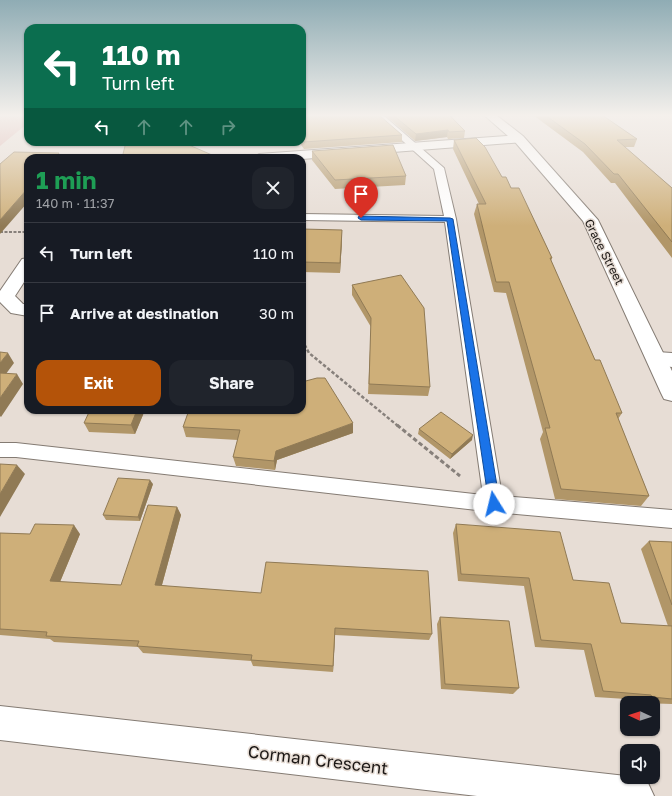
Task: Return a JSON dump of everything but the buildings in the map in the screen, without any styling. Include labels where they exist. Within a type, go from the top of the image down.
[{"type":"street","name":"Grace Street","points":[[531,152],[590,220],[665,360],[672,393]]},
{"type":"street","points":[[24,269],[5,298],[18,309],[24,310]]},
{"type":"street","name":"Corman Crescent","points":[[0,723],[635,796]]},
{"type":"lane","points":[[422,152],[439,168],[450,219],[494,504]]},
{"type":"lane","points":[[306,217],[450,219]]},
{"type":"lane","points":[[0,450],[16,450],[494,504],[672,519]]},
{"type":"path","points":[[0,232],[24,232]]},
{"type":"path","points":[[306,347],[309,353],[494,504]]},
{"type":"route","points":[[361,218],[450,219],[494,504]]}]
